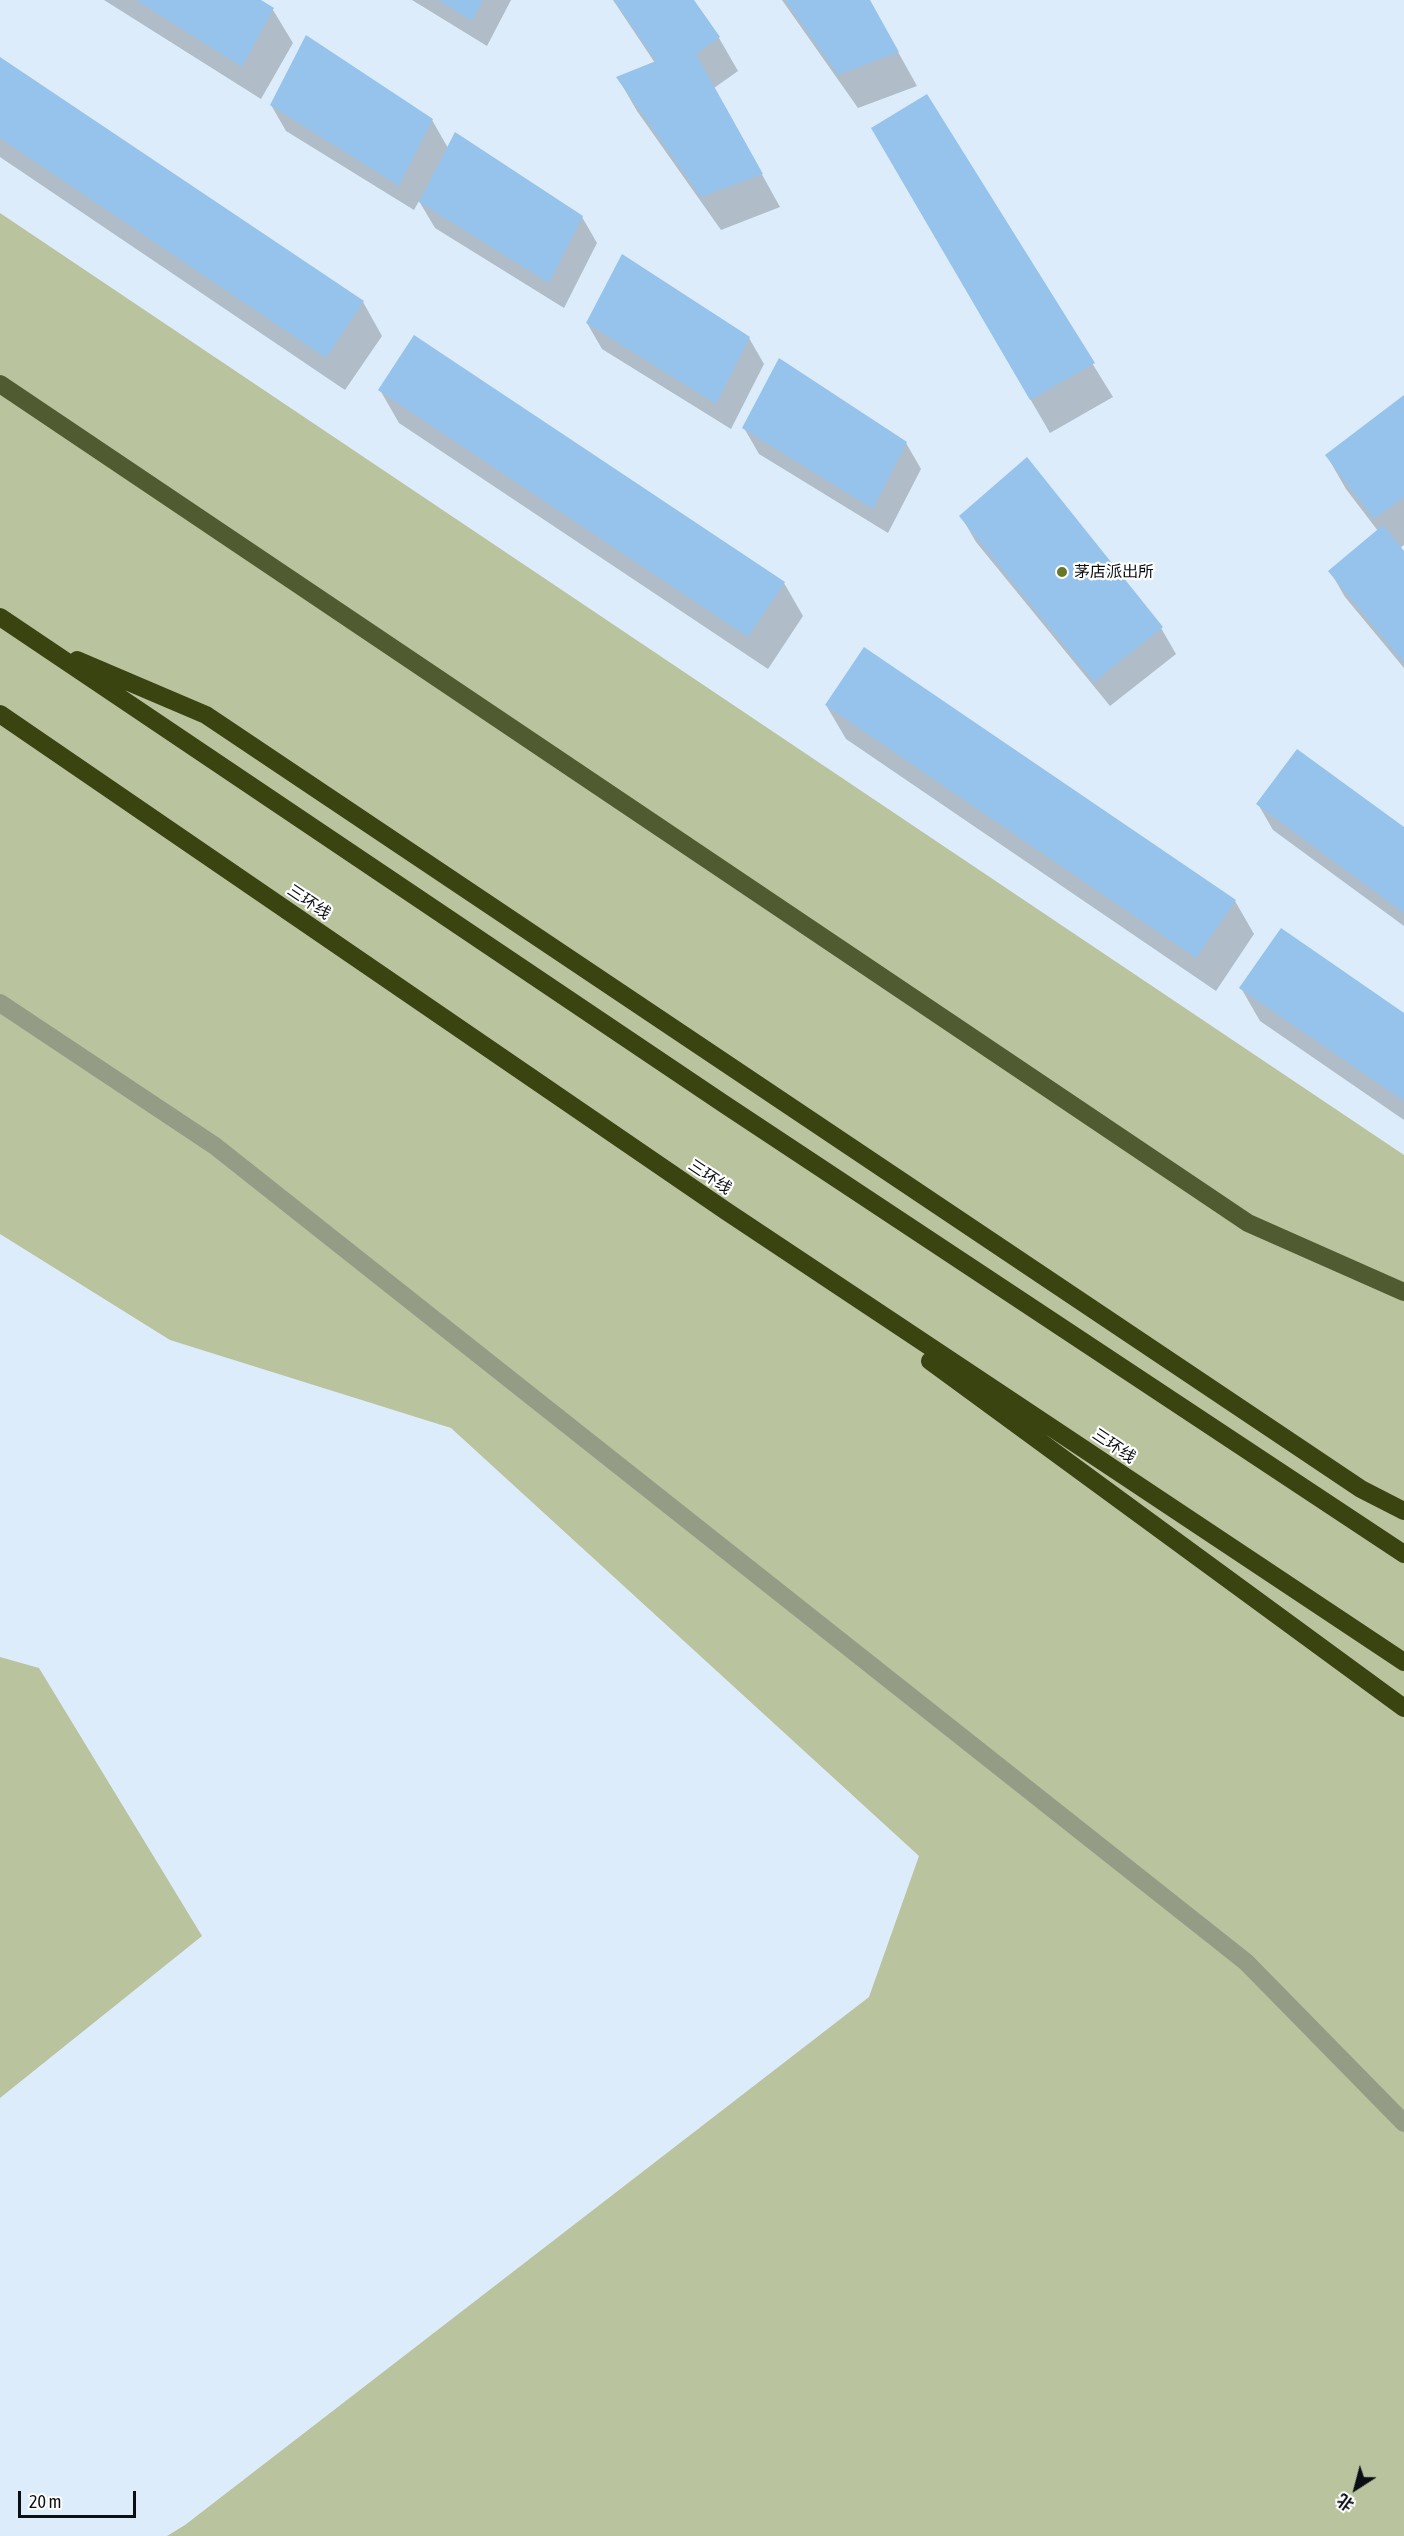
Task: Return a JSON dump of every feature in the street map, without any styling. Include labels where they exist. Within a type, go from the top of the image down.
[{"type":"highway","points":[[0,617],[714,1097],[1404,1554]]},
{"type":"highway","points":[[38,643],[206,715],[1404,1518]]},
{"type":"highway","name":"三环线","points":[[0,714],[726,1211],[1404,1662]]},
{"type":"highway","points":[[726,1211],[1404,1708]]},
{"type":"highway","points":[[1361,1489],[1404,1511]]},
{"type":"main road","points":[[0,384],[1248,1223],[1404,1292]]},
{"type":"street","points":[[0,1003],[215,1146],[1236,1955],[1404,2123]]},
{"type":"green space","points":[[0,213],[1404,1155],[1404,2536],[167,2536],[185,2525],[869,1997],[919,1856],[451,1428],[170,1340],[0,1234]]},
{"type":"green space","points":[[0,1657],[39,1668],[202,1936],[0,2098]]},
{"type":"building","points":[[136,0],[261,0],[274,8],[242,67]]},
{"type":"building","points":[[438,0],[483,0],[472,21]]},
{"type":"building","points":[[614,0],[694,0],[720,37],[696,54],[763,174],[701,197],[616,77],[656,61]]},
{"type":"building","points":[[785,0],[870,0],[899,52],[838,75]]},
{"type":"building","points":[[306,35],[433,119],[399,186],[270,105]]},
{"type":"building","points":[[0,57],[364,301],[326,358],[0,138]]},
{"type":"building","points":[[927,94],[1095,363],[1030,400],[871,128]]},
{"type":"building","points":[[455,132],[583,216],[549,283],[419,202]]},
{"type":"building","points":[[622,254],[750,337],[716,404],[586,323]]},
{"type":"building","points":[[414,335],[785,582],[748,637],[378,390]]},
{"type":"building","points":[[779,358],[907,442],[873,509],[742,428]]},
{"type":"building","points":[[1404,395],[1404,497],[1374,519],[1325,455]]},
{"type":"building","name":"茅店派出所","points":[[1027,457],[1163,627],[1094,682],[959,516]]},
{"type":"building","points":[[1383,525],[1404,551],[1404,663],[1328,571]]},
{"type":"building","points":[[864,647],[1236,900],[1196,958],[825,705]]},
{"type":"building","points":[[1297,749],[1404,827],[1404,913],[1256,804]]},
{"type":"building","points":[[1281,928],[1404,1013],[1404,1101],[1239,988]]},
{"type":"place","name":"茅店派出所","points":[[1062,572]]}]
